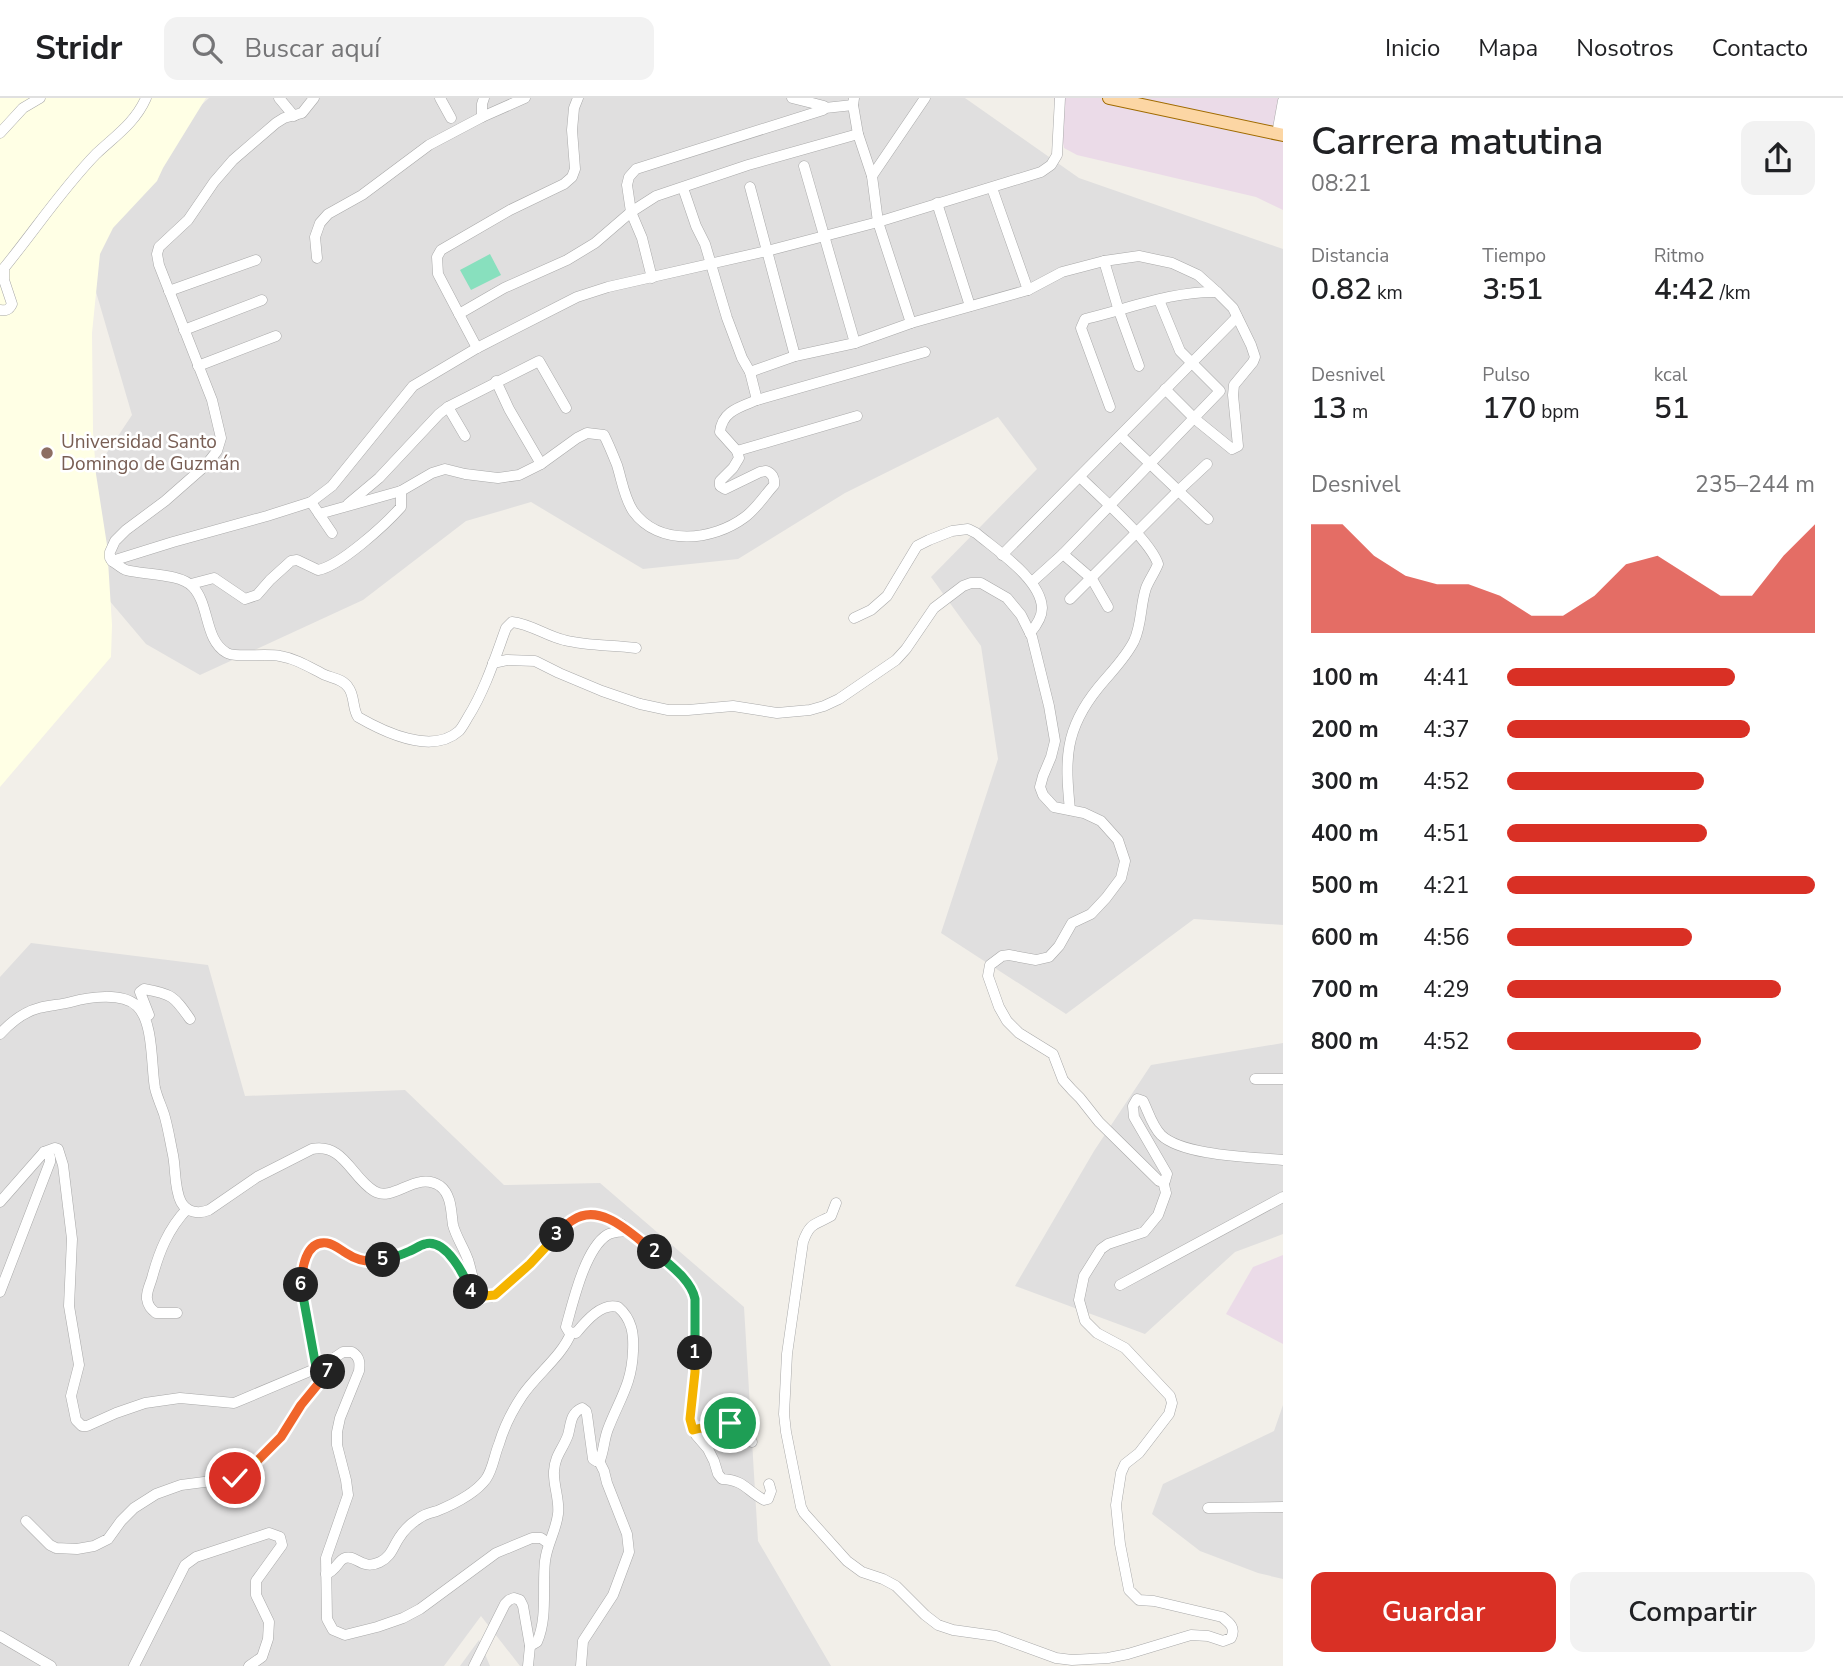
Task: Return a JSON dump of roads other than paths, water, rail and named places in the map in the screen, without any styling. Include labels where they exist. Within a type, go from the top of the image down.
[{"type":"main road","points":[[1110,98],[1280,135]]},
{"type":"street","points":[[0,134],[23,108],[40,98]]},
{"type":"street","points":[[0,310],[10,309],[12,304],[4,280],[4,268],[96,154],[129,126],[146,98]]},
{"type":"street","points":[[279,98],[294,116]]},
{"type":"street","points":[[440,98],[451,118]]},
{"type":"street","points":[[482,117],[484,98]]},
{"type":"street","points":[[317,258],[315,237],[320,223],[328,214],[362,195],[429,145],[525,98]]},
{"type":"street","points":[[477,348],[438,274],[437,257],[441,250],[510,210],[564,184],[572,177],[575,169],[572,130],[578,98]]},
{"type":"street","points":[[792,98],[825,108]]},
{"type":"street","points":[[872,176],[925,98]]},
{"type":"street","points":[[112,561],[312,502],[332,486],[414,386],[477,348],[577,297],[608,287],[768,251],[878,222],[1041,172],[1051,165],[1057,155],[1060,98]]},
{"type":"street","points":[[310,100],[302,113],[276,123],[233,160],[214,181],[188,220],[159,247],[159,265],[212,400],[221,438],[217,451],[206,465],[115,541],[110,558],[124,569],[175,578],[191,584],[200,597],[220,649],[230,655],[278,655],[300,661],[344,682],[350,688],[358,717],[411,740],[428,743],[460,730],[478,701],[506,628],[512,622],[522,623],[565,640],[636,648]]},
{"type":"street","points":[[1280,135],[1283,101]]},
{"type":"street","points":[[652,278],[642,238],[631,212],[628,185],[629,177],[636,169],[825,108],[854,102],[858,134],[872,176],[878,222],[911,323]]},
{"type":"street","points":[[459,314],[504,288],[567,260],[656,196],[748,165],[858,134]]},
{"type":"street","points":[[804,166],[855,343]]},
{"type":"street","points":[[750,187],[795,356]]},
{"type":"street","points":[[682,188],[711,263],[727,318],[750,372],[757,400]]},
{"type":"street","points":[[992,188],[1028,290]]},
{"type":"street","points":[[937,203],[970,306]]},
{"type":"street","points":[[750,372],[795,356],[855,343],[911,323],[1028,290],[1062,272],[1104,261],[1139,256],[1172,263],[1198,275],[1233,308],[1255,357],[1234,385],[1238,446],[1232,449],[1165,390]]},
{"type":"street","points":[[169,291],[256,260]]},
{"type":"street","points":[[1104,261],[1139,366]]},
{"type":"street","points":[[1111,407],[1081,328],[1085,319],[1199,291],[1217,292]]},
{"type":"street","points":[[184,330],[262,300]]},
{"type":"street","points":[[1032,582],[1063,554],[1220,391],[1180,351],[1159,300]]},
{"type":"street","points":[[1002,555],[1081,478],[1237,317]]},
{"type":"street","points":[[198,366],[276,336]]},
{"type":"street","points":[[319,514],[401,491],[432,473],[445,469],[498,478],[519,475],[541,464],[587,433],[604,435],[617,466],[625,496],[644,523],[661,533],[693,537],[714,532],[742,519],[755,508],[775,481],[766,471],[725,489],[721,488],[720,481],[739,461],[737,451],[720,432],[720,425],[726,415],[757,400],[925,352]]},
{"type":"street","points":[[344,507],[379,478],[448,407],[540,361],[566,408]]},
{"type":"street","points":[[496,381],[541,464]]},
{"type":"street","points":[[448,407],[465,436]]},
{"type":"street","points":[[737,451],[857,416]]},
{"type":"street","points":[[1121,436],[1208,519]]},
{"type":"street","points":[[1070,599],[1207,464]]},
{"type":"street","points":[[1070,810],[1068,749],[1074,727],[1096,691],[1133,644],[1139,629],[1146,590],[1158,564],[1155,555],[1136,533],[1081,478]]},
{"type":"street","points":[[191,584],[214,578],[244,599],[257,595],[291,561],[297,560],[322,570],[336,563],[395,514],[401,507],[401,491]]},
{"type":"street","points":[[312,502],[332,533]]},
{"type":"street","points":[[854,618],[871,610],[887,596],[917,546],[952,531],[968,530],[976,533],[1032,582],[1042,606],[1041,617],[1030,633]]},
{"type":"street","points":[[1063,554],[1092,579],[1108,607]]},
{"type":"street","points":[[493,663],[507,660],[535,661],[602,691],[668,710],[733,706],[777,713],[817,708],[846,694],[896,660],[934,608],[952,594],[971,583],[986,585],[1007,598],[1021,615],[1030,633],[1055,741],[1040,788],[1045,799],[1054,807],[1095,817],[1107,826],[1121,845],[1125,867],[1121,878],[1096,910],[1072,923],[1059,946],[1049,957],[1036,960],[1002,956],[990,965],[988,976],[1007,1021],[1019,1033],[1053,1054],[1063,1080],[1099,1122],[1157,1180],[1163,1181]]},
{"type":"street","points":[[150,1043],[150,1017],[141,990],[164,993],[177,1000],[190,1019]]},
{"type":"street","points":[[0,1034],[15,1020],[32,1010],[81,999],[123,999],[137,1006],[145,1019],[155,1090],[169,1134],[177,1189],[187,1209],[200,1213],[209,1210],[233,1191],[269,1170],[312,1149],[330,1149],[340,1155],[358,1177],[376,1192],[391,1193],[421,1182],[433,1183],[444,1190],[454,1228],[467,1256],[477,1289],[484,1296]]},
{"type":"street","points":[[1255,1079],[1283,1079]]},
{"type":"street","points":[[836,1203],[831,1216],[809,1227],[803,1242],[787,1354],[785,1422],[799,1502],[804,1513],[851,1565],[896,1586],[938,1625],[953,1630],[996,1636],[1056,1658],[1099,1659],[1128,1654],[1185,1635],[1202,1635],[1223,1641],[1231,1638],[1233,1633],[1231,1624],[1222,1617],[1139,1600],[1129,1592],[1116,1505],[1121,1473],[1125,1464],[1139,1453],[1169,1414],[1172,1403],[1170,1396],[1125,1348],[1097,1333],[1085,1321],[1079,1300],[1084,1276],[1101,1249],[1144,1231],[1158,1215],[1166,1192],[1163,1181],[1166,1179],[1166,1172],[1134,1117],[1133,1106],[1137,1099],[1143,1101],[1158,1133],[1184,1146],[1206,1153],[1283,1160]]},
{"type":"street","points":[[0,1202],[44,1152],[55,1149],[60,1153],[71,1226],[69,1306],[79,1365],[71,1396],[79,1425],[87,1426],[145,1403],[170,1399],[190,1398],[234,1404],[317,1368],[343,1352],[355,1354],[360,1363],[359,1371],[338,1425],[337,1445],[348,1496],[327,1551],[328,1623],[337,1633],[350,1635],[402,1618],[420,1609],[496,1553],[533,1538],[541,1538],[548,1543]]},
{"type":"street","points":[[0,1292],[50,1163],[50,1157],[44,1152]]},
{"type":"street","points":[[1120,1285],[1283,1197]]},
{"type":"street","points":[[177,1313],[156,1313],[148,1304],[146,1295],[161,1248],[170,1230],[187,1209]]},
{"type":"street","points":[[317,1368],[301,1289],[306,1256],[316,1245],[330,1243],[353,1257],[374,1262],[398,1256],[423,1244],[435,1244],[443,1248],[455,1262],[473,1298],[477,1300],[495,1295],[521,1273],[572,1220],[587,1215],[607,1218],[621,1224],[678,1272],[695,1296],[695,1372],[690,1419],[693,1430],[708,1449],[718,1474],[722,1479],[734,1479],[764,1500],[770,1495],[769,1484]]},
{"type":"street","points":[[598,1461],[601,1459],[608,1427],[631,1376],[633,1333],[621,1308],[613,1305],[584,1322],[576,1333],[567,1331],[566,1326],[581,1276],[597,1245],[610,1233],[629,1231]]},
{"type":"street","points":[[326,1574],[335,1570],[345,1558],[351,1557],[368,1565],[381,1562],[389,1556],[403,1532],[416,1520],[450,1506],[481,1485],[492,1467],[513,1410],[565,1345],[571,1333]]},
{"type":"street","points":[[26,1521],[56,1548],[77,1549],[94,1546],[108,1539],[134,1508],[156,1494],[181,1485],[235,1478],[281,1437],[301,1405],[332,1366],[333,1360]]},
{"type":"street","points":[[530,1646],[537,1642],[541,1627],[548,1543],[559,1511],[554,1471],[557,1454],[568,1435],[572,1418],[579,1408],[584,1409],[593,1457],[604,1471],[627,1534],[629,1552],[613,1595],[583,1641],[581,1666]]},
{"type":"street","points":[[693,1430],[715,1429],[737,1422],[752,1443]]},
{"type":"street","points":[[1208,1508],[1283,1507]]},
{"type":"street","points":[[134,1666],[185,1565],[197,1557],[269,1533],[280,1537],[282,1545],[256,1581],[256,1595],[269,1622],[268,1639],[262,1657],[249,1666]]},
{"type":"street","points":[[474,1666],[506,1604],[514,1598],[520,1600],[523,1606],[530,1646],[528,1666]]},
{"type":"street","points":[[0,1636],[51,1666]]},
{"type":"place","name":"Universidad Santo Domingo de Guzmán","points":[[47,453]]}]
